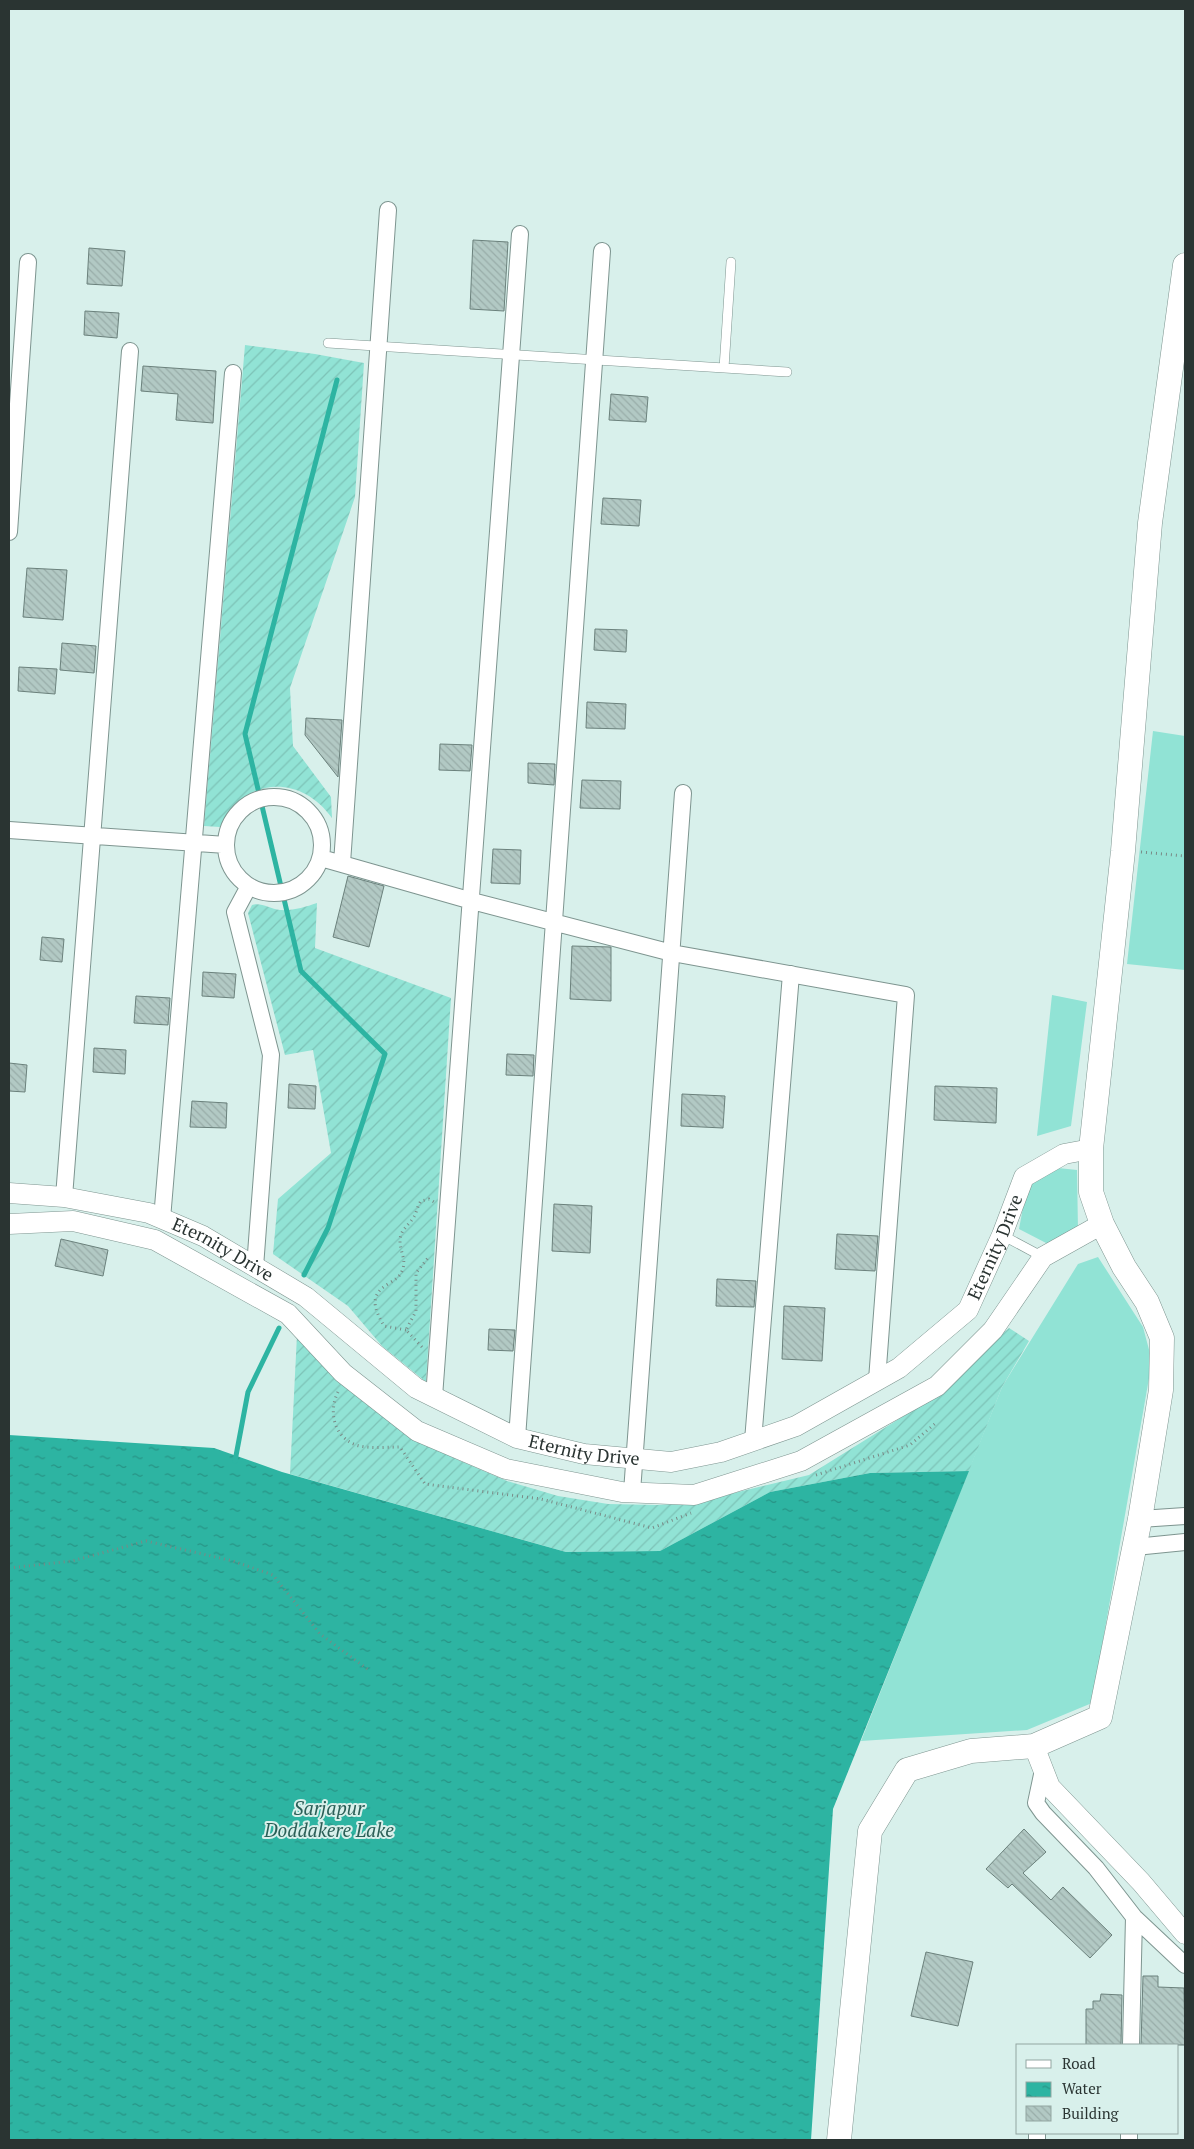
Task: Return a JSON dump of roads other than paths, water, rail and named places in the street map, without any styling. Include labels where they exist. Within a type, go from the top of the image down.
[{"type":"main road","points":[[839,2140],[870,1831],[907,1770],[972,1751],[1034,1746],[1100,1717],[1135,1547],[1161,1390],[1162,1338],[1147,1302],[1124,1268],[1102,1224],[1091,1192],[1091,1149],[1122,850],[1150,523],[1185,265]]},
{"type":"street","points":[[342,863],[388,210]]},
{"type":"street","points":[[434,1397],[520,234]]},
{"type":"street","points":[[517,1438],[556,923],[602,251]]},
{"type":"street","points":[[9,532],[28,262]]},
{"type":"street","points":[[64,1197],[130,351]]},
{"type":"street","points":[[162,1218],[233,373]]},
{"type":"street","points":[[632,1492],[683,793]]},
{"type":"street","points":[[282,797],[303,806],[318,823],[323,844],[321,858],[312,875],[297,888],[277,893],[258,890],[249,886],[234,872],[229,862],[226,845],[228,829],[240,810],[260,799],[282,797]]},
{"type":"street","points":[[9,830],[226,845]]},
{"type":"street","points":[[321,858],[472,901],[672,953],[906,995],[877,1380]]},
{"type":"street","points":[[249,886],[235,912],[271,1056],[256,1267]]},
{"type":"street","points":[[753,1441],[791,974]]},
{"type":"street","name":"Eternity Drive","points":[[9,1194],[64,1197],[149,1213],[203,1236],[306,1297],[416,1388],[517,1438],[584,1454],[671,1462],[721,1452],[796,1426],[899,1368],[968,1310],[1002,1235],[1024,1177],[1064,1154],[1091,1149]]},
{"type":"street","name":"Eternity Drive","points":[[9,1224],[73,1221],[155,1240],[288,1314],[343,1374],[417,1430],[506,1470],[632,1492],[694,1495],[801,1461],[937,1386],[993,1330],[1044,1257],[1102,1224]]},
{"type":"street","points":[[1140,1519],[1185,1516]]},
{"type":"street","points":[[1135,1547],[1185,1542]]},
{"type":"street","points":[[1034,1746],[1050,1787],[1141,1882],[1185,1934]]},
{"type":"street","points":[[1043,1770],[1036,1803],[1043,1813],[1096,1868],[1134,1917],[1185,1964]]},
{"type":"street","points":[[1131,2044],[1134,1917]]},
{"type":"lane","points":[[724,368],[731,262]]},
{"type":"lane","points":[[328,343],[787,372]]},
{"type":"lane","points":[[1002,1235],[1044,1257]]},
{"type":"water","name":"Sarjapur Doddakere Lake","points":[[9,1435],[214,1448],[282,1472],[566,1552],[660,1551],[770,1492],[870,1473],[969,1471],[833,1809],[811,2140],[9,2140]]},
{"type":"waterway","points":[[304,1275],[328,1228],[385,1054],[301,971],[245,734],[337,380]]},
{"type":"waterway","points":[[235,1461],[248,1392],[279,1328]]}]
